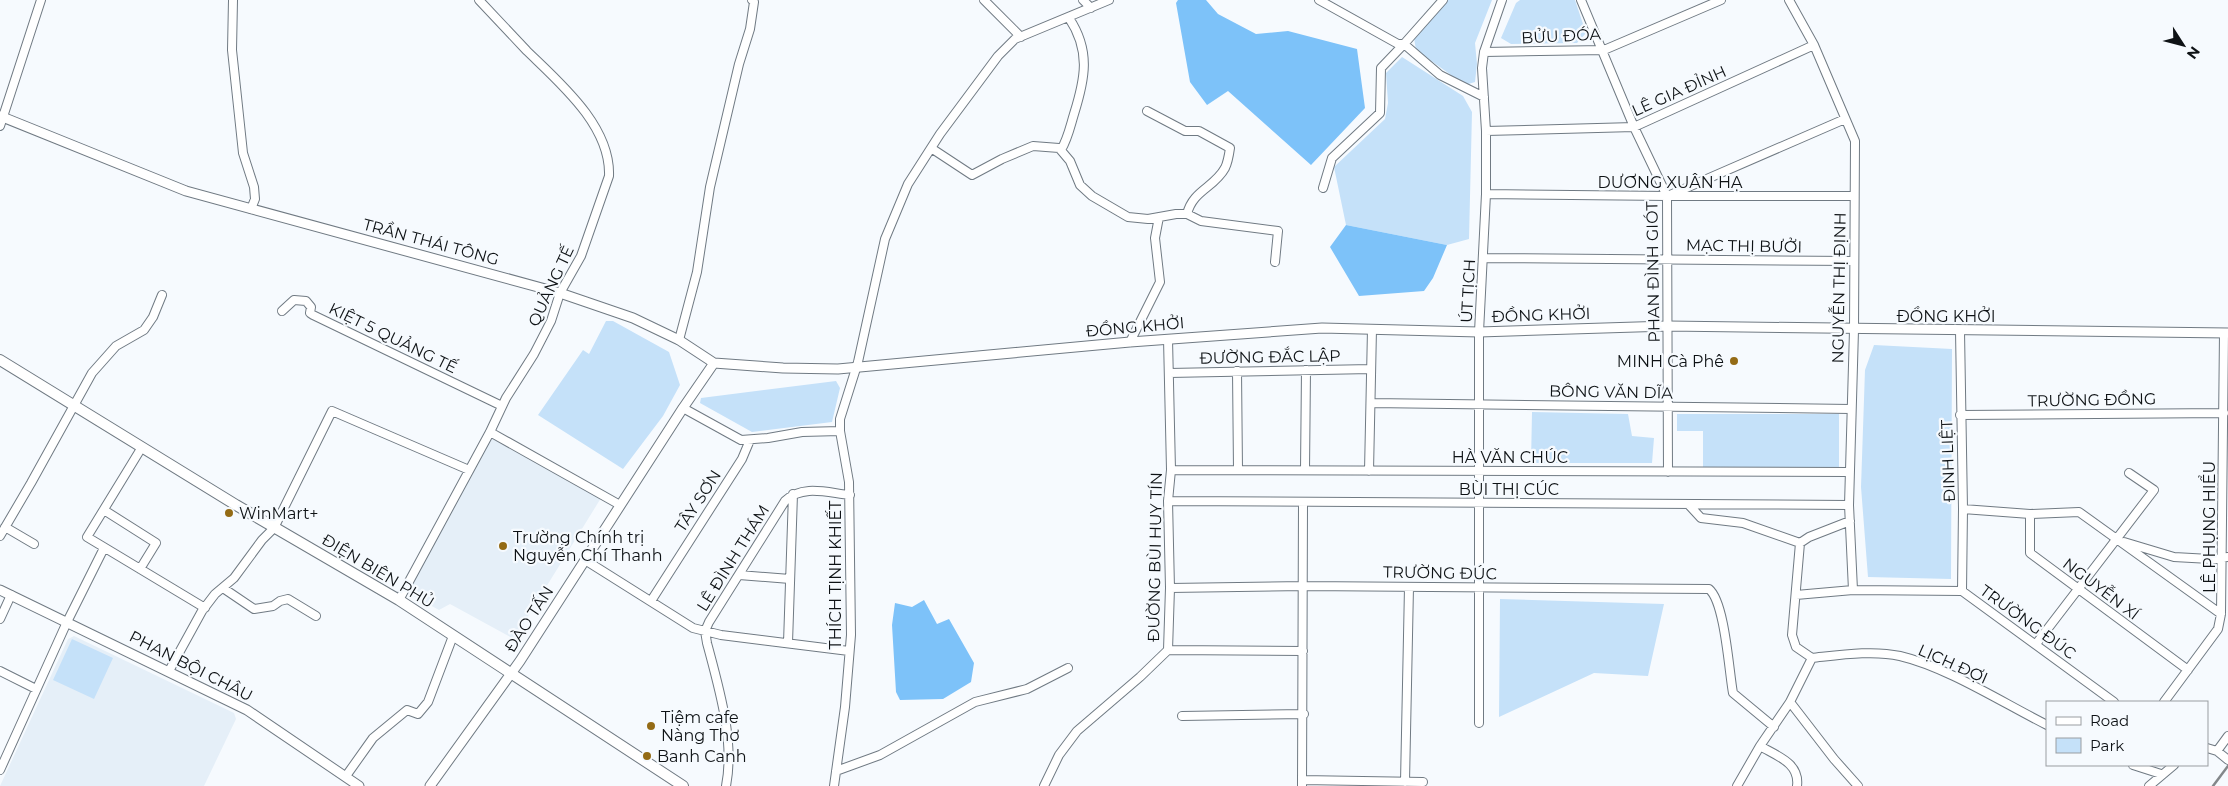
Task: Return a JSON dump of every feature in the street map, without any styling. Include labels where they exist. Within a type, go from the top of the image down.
[{"type":"main road","name":"ĐIỆN BIÊN PHỦ","points":[[0,360],[274,528],[399,600],[683,786]]},
{"type":"street","points":[[1,120],[41,0]]},
{"type":"street","points":[[233,0],[233,64],[243,153],[254,187],[255,199],[251,209]]},
{"type":"street","name":"QUẢNG TẾ","points":[[399,600],[490,432],[502,406],[547,329],[560,293],[581,256],[609,176],[610,162],[602,140],[577,101],[479,0]]},
{"type":"street","points":[[679,340],[697,272],[710,187],[739,64],[750,29],[754,2],[752,0]]},
{"type":"street","points":[[984,0],[1021,37]]},
{"type":"street","points":[[1083,0],[1091,8]]},
{"type":"street","name":"THÍCH TỊNH KHIẾT","points":[[834,786],[845,707],[849,651],[850,495],[840,431],[840,419],[856,367],[885,239],[908,184],[931,148],[998,56],[1015,39],[1109,0]]},
{"type":"street","points":[[1319,0],[1392,43],[1404,44],[1440,75],[1484,97]]},
{"type":"street","points":[[1323,188],[1332,158],[1380,112],[1381,68],[1443,0]]},
{"type":"street","name":"ÚT TỊCH","points":[[1479,723],[1480,332],[1486,194],[1484,52],[1502,0]]},
{"type":"street","name":"PHAN ĐÌNH GIÓT","points":[[1581,0],[1604,50],[1634,127],[1667,196],[1668,472]]},
{"type":"street","name":"BỬU ĐÓA","points":[[1484,52],[1604,50],[1720,0]]},
{"type":"street","name":"NGUYỄN THỊ ĐỊNH","points":[[1789,0],[1814,45],[1854,141],[1854,330],[1849,505],[1853,590]]},
{"type":"street","points":[[1061,150],[1068,138],[1084,82],[1084,58],[1079,32],[1069,18]]},
{"type":"street","name":"LÊ GIA ĐỈNH","points":[[1486,131],[1634,127],[1814,45]]},
{"type":"street","points":[[1148,111],[1185,131],[1199,131],[1230,148],[1221,174],[1195,196],[1187,214]]},
{"type":"street","points":[[1667,196],[1845,119]]},
{"type":"street","name":"TRẦN THÁI TÔNG","points":[[1,120],[186,192],[560,293],[633,318],[679,340],[714,364]]},
{"type":"street","points":[[931,148],[972,175],[1002,159],[1033,146],[1058,148],[1070,161],[1080,185],[1092,196],[1128,217],[1148,219],[1187,214],[1201,221],[1278,231],[1275,262]]},
{"type":"street","name":"DƯƠNG XUÂN HẠ","points":[[1486,194],[1854,196]]},
{"type":"street","points":[[1130,342],[1160,282],[1156,238],[1159,217]]},
{"type":"street","name":"MẠC THỊ BƯỞI","points":[[1483,258],[1854,261]]},
{"type":"street","points":[[0,536],[92,373],[116,346],[144,330],[153,317],[162,295]]},
{"type":"street","name":"KIỆT 5 QUẢNG TẾ","points":[[282,311],[294,300],[306,301],[310,307],[310,313],[313,315],[502,406]]},
{"type":"street","name":"ĐỒNG KHỞI","points":[[856,367],[1130,342],[1322,328],[1480,332],[1668,326],[1854,330],[2226,333]]},
{"type":"street","points":[[1369,471],[1372,330]]},
{"type":"street","name":"ĐINH LIỆT","points":[[1960,331],[1963,509],[1962,591]]},
{"type":"street","name":"LÊ PHỤNG HIỂU","points":[[2165,701],[2218,629],[2222,614],[2225,557],[2224,413],[2226,333]]},
{"type":"street","name":"ĐƯỜNG BÙI HUY TÍN","points":[[1044,786],[1059,755],[1077,731],[1140,678],[1168,650],[1170,588],[1168,501],[1170,470],[1168,339]]},
{"type":"street","points":[[714,364],[838,370],[856,367]]},
{"type":"street","name":"ĐÀO TẤN","points":[[430,786],[511,674],[683,408],[714,364]]},
{"type":"street","name":"ĐƯỜNG ĐẮC LẬP","points":[[1169,373],[1371,369]]},
{"type":"street","points":[[1305,470],[1306,370]]},
{"type":"street","points":[[1237,371],[1238,470]]},
{"type":"street","name":"BÔNG VĂN DĨA","points":[[1371,403],[1851,409]]},
{"type":"street","points":[[683,408],[737,438],[750,440],[802,432],[840,431]]},
{"type":"street","points":[[169,671],[215,594],[234,578],[262,540],[274,528],[332,411],[469,470]]},
{"type":"street","name":"TRƯỜNG ĐỒNG","points":[[1960,415],[2224,413]]},
{"type":"street","points":[[490,432],[620,505]]},
{"type":"street","name":"TÂY SƠN","points":[[651,602],[742,459],[750,440]]},
{"type":"street","points":[[142,447],[87,537],[205,608]]},
{"type":"street","name":"HÀ VĂN CHÚC","points":[[1170,470],[1850,472]]},
{"type":"street","points":[[2036,644],[2077,588],[2154,490],[2129,473]]},
{"type":"street","points":[[788,643],[793,494],[799,491],[810,491],[850,495]]},
{"type":"street","name":"LÊ ĐÌNH THÁM","points":[[726,786],[730,768],[730,748],[706,631],[708,622],[785,501],[793,494]]},
{"type":"street","name":"BÙI THỊ CÚC","points":[[1168,501],[1849,505]]},
{"type":"street","points":[[1303,503],[1304,714],[1302,783],[1423,782]]},
{"type":"street","points":[[1689,505],[1695,514],[1701,518],[1744,523],[1800,543]]},
{"type":"street","points":[[1963,509],[2030,514],[2079,512],[2115,540],[2222,614]]},
{"type":"street","points":[[104,510],[156,543],[140,569]]},
{"type":"street","name":"NGUYỄN XÍ","points":[[2030,514],[2030,553],[2188,670]]},
{"type":"street","points":[[1800,543],[1809,537],[1850,521]]},
{"type":"street","points":[[5,528],[34,544]]},
{"type":"street","points":[[2115,540],[2174,557],[2210,559],[2225,557]]},
{"type":"street","points":[[1737,786],[1760,746],[1790,702],[1812,658],[1796,647],[1792,635],[1800,543]]},
{"type":"street","points":[[0,770],[67,622],[104,548]]},
{"type":"street","points":[[585,560],[693,628],[721,635],[849,651]]},
{"type":"street","points":[[739,575],[790,579]]},
{"type":"street","name":"TRƯỜNG ĐÚC","points":[[1170,588],[1304,586],[1709,589],[1715,594],[1724,630],[1733,693],[1774,727]]},
{"type":"street","points":[[1405,782],[1409,587]]},
{"type":"street","points":[[223,588],[254,609],[273,606],[280,600],[288,599],[316,616]]},
{"type":"street","name":"PHAN BỘI CHÂU","points":[[0,590],[247,710],[359,786]]},
{"type":"street","name":"TRƯỜNG ĐÚC","points":[[1796,595],[1853,590],[1962,591],[2113,701]]},
{"type":"street","points":[[0,619],[11,595]]},
{"type":"street","points":[[346,776],[373,738],[407,710],[418,714],[428,702],[453,636]]},
{"type":"street","points":[[1168,650],[1304,651]]},
{"type":"street","name":"LỊCH ĐỢI","points":[[1812,658],[1846,654],[1900,656],[1935,668],[2046,724]]},
{"type":"street","points":[[836,771],[880,755],[975,702],[1027,689],[1068,668]]},
{"type":"street","points":[[0,671],[36,689]]},
{"type":"street","points":[[1790,702],[1834,759],[1858,786]]},
{"type":"street","points":[[1182,716],[1304,714]]},
{"type":"street","points":[[2208,752],[2217,751],[2228,736]]},
{"type":"street","points":[[1760,746],[1788,762],[1794,768],[1798,775],[1796,786]]},
{"type":"street","points":[[2208,748],[2217,751],[2228,760]]},
{"type":"street","points":[[2136,766],[2161,774]]},
{"type":"street","points":[[2149,786],[2173,766]]},
{"type":"shaded area","points":[[1178,0],[1206,0],[1218,14],[1256,34],[1288,31],[1357,49],[1365,108],[1311,165],[1228,91],[1207,105],[1190,82],[1176,3]]},
{"type":"shaded area","points":[[1346,225],[1447,245],[1433,278],[1424,291],[1359,296],[1330,247]]},
{"type":"shaded area","name":"Trường Chính trị Nguyễn Chí Thanh","points":[[491,438],[601,498],[514,639],[450,604],[439,610],[408,593]]},
{"type":"shaded area","points":[[924,600],[937,624],[949,619],[974,663],[971,682],[943,699],[900,700],[896,692],[892,625],[895,603],[912,607]]},
{"type":"shaded area","points":[[74,636],[234,713],[236,719],[204,786],[0,786],[68,639]]},
{"type":"green space","points":[[1448,0],[1492,0],[1475,43],[1477,64],[1475,82],[1465,85],[1416,50],[1414,38]]},
{"type":"green space","points":[[1520,0],[1575,0],[1586,33],[1577,43],[1511,44],[1501,38],[1516,3]]},
{"type":"green space","points":[[1402,57],[1463,96],[1472,112],[1469,239],[1447,245],[1346,225],[1334,167],[1385,119],[1388,103],[1386,73]]},
{"type":"green space","points":[[606,321],[613,321],[669,352],[680,385],[663,416],[623,469],[538,415],[583,350],[589,354]]},
{"type":"green space","points":[[1874,345],[1952,349],[1951,579],[1868,577],[1861,487],[1865,370]]},
{"type":"green space","points":[[836,381],[840,388],[832,422],[752,432],[700,403],[701,398]]},
{"type":"green space","points":[[1532,412],[1628,414],[1632,436],[1654,438],[1652,463],[1531,463]]},
{"type":"green space","points":[[1677,414],[1839,414],[1839,467],[1703,468],[1703,431],[1677,431]]},
{"type":"green space","points":[[1500,599],[1664,604],[1648,676],[1594,673],[1499,717]]},
{"type":"green space","points":[[72,639],[113,658],[94,699],[53,680]]},
{"type":"railway","points":[[2213,786],[2228,766]]},
{"type":"place","name":"MINH Cà Phê","points":[[1734,361]]},
{"type":"place","name":"WinMart+","points":[[229,513]]},
{"type":"place","name":"Trường Chính trị Nguyễn Chí Thanh","points":[[503,546]]},
{"type":"place","name":"Tiệm cafe Nàng Thơ","points":[[651,726]]},
{"type":"place","name":"Banh Canh","points":[[647,756]]}]
